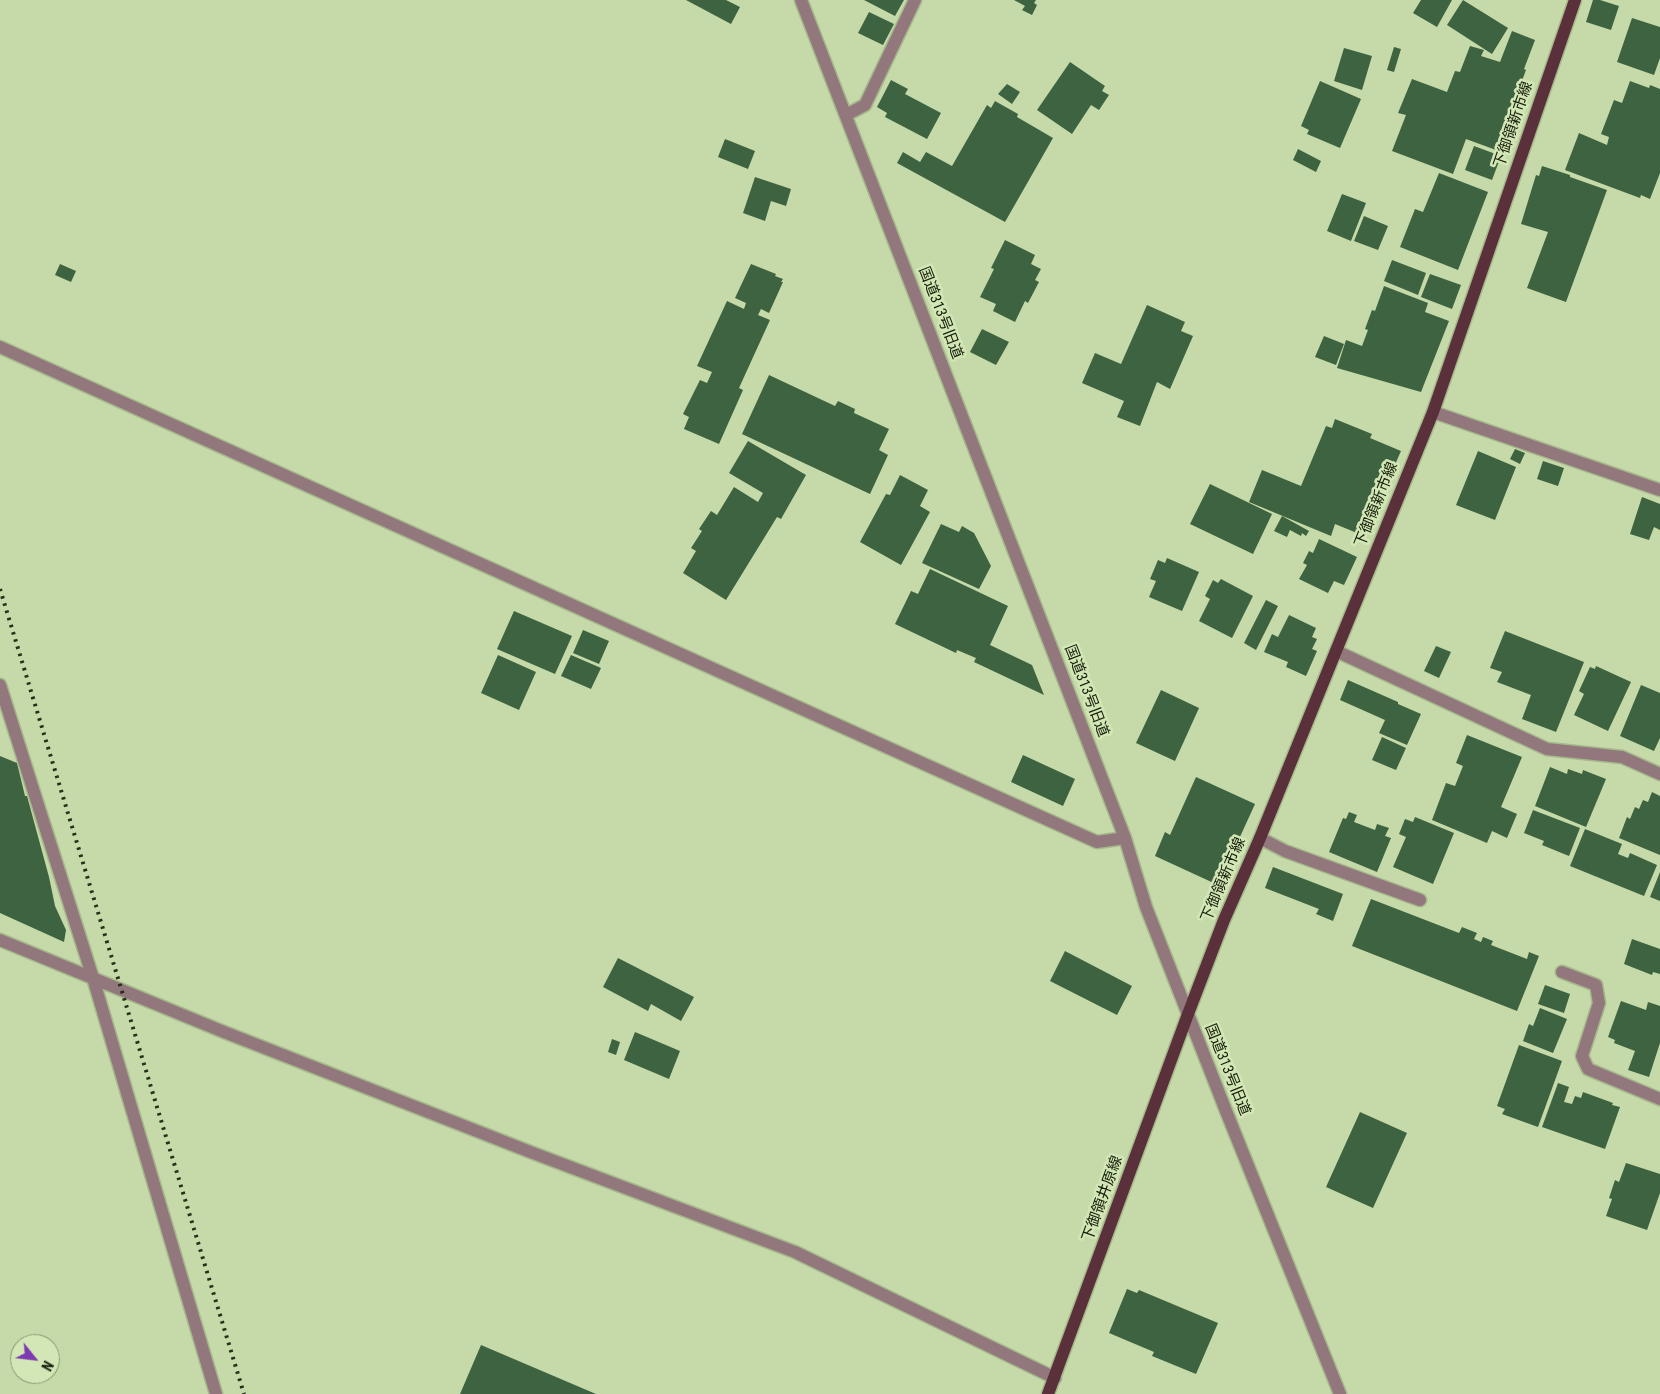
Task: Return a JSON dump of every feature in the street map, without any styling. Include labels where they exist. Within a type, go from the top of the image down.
[{"type":"main road","name":"下御領新市線","points":[[1188,1014],[1224,920],[1260,838],[1433,412],[1575,0]]},
{"type":"main road","name":"下御領井原線","points":[[1048,1394],[1188,1014]]},
{"type":"street","name":"国道313号旧道","points":[[801,0],[1124,838],[1146,908],[1340,1394]]},
{"type":"street","points":[[846,115],[865,105],[915,0]]},
{"type":"street","points":[[0,346],[1097,842],[1124,838]]},
{"type":"street","points":[[1433,412],[1660,490]]},
{"type":"street","points":[[1336,651],[1547,749],[1622,757],[1660,774]]},
{"type":"street","points":[[0,684],[93,978],[216,1394]]},
{"type":"street","points":[[1260,838],[1286,851],[1420,900]]},
{"type":"street","points":[[0,940],[233,1035],[524,1150],[795,1252],[1055,1378]]},
{"type":"street","points":[[1562,972],[1596,985],[1599,1003],[1582,1056],[1588,1069],[1660,1099]]},
{"type":"building","points":[[686,0],[726,0],[740,7],[731,24]]},
{"type":"building","points":[[864,0],[904,0],[895,16]]},
{"type":"building","points":[[1014,0],[1036,0],[1034,3],[1037,5],[1032,15],[1022,10],[1025,6]]},
{"type":"building","points":[[1421,0],[1452,0],[1437,27],[1413,13]]},
{"type":"building","points":[[1463,0],[1508,28],[1492,54],[1447,25]]},
{"type":"building","points":[[1593,0],[1600,0],[1619,6],[1611,30],[1586,22]]},
{"type":"building","points":[[869,12],[894,24],[883,45],[858,33]]},
{"type":"building","points":[[1632,18],[1660,27],[1660,58],[1654,75],[1617,62]]},
{"type":"building","points":[[1512,31],[1535,40],[1524,69],[1526,70],[1496,150],[1466,139],[1453,174],[1392,151],[1406,115],[1398,113],[1412,79],[1447,92],[1455,71],[1460,72],[1470,46],[1484,50],[1481,56],[1500,62]]},
{"type":"building","points":[[1394,47],[1401,49],[1394,72],[1387,70]]},
{"type":"building","points":[[1344,48],[1372,56],[1362,90],[1334,81]]},
{"type":"building","points":[[1070,62],[1105,86],[1102,91],[1109,95],[1099,110],[1091,105],[1072,134],[1037,110]]},
{"type":"building","points":[[891,80],[908,89],[905,94],[941,113],[927,139],[885,117],[887,113],[877,107]]},
{"type":"building","points":[[1320,81],[1361,99],[1340,148],[1307,134],[1309,130],[1301,126]]},
{"type":"building","points":[[1630,81],[1649,88],[1650,85],[1660,89],[1660,173],[1650,199],[1641,195],[1640,198],[1565,170],[1579,133],[1607,145],[1609,137],[1601,134],[1614,100],[1622,103]]},
{"type":"building","points":[[1007,84],[1020,92],[1012,104],[998,94]]},
{"type":"building","points":[[995,101],[1018,114],[1017,117],[1053,138],[1005,222],[897,163],[903,152],[920,162],[926,152],[952,166],[987,105],[991,108]]},
{"type":"building","points":[[725,139],[755,151],[748,169],[718,157]]},
{"type":"building","points":[[1474,146],[1501,156],[1492,180],[1465,170]]},
{"type":"building","points":[[1298,149],[1321,161],[1316,172],[1293,160]]},
{"type":"building","points":[[1542,166],[1607,190],[1566,302],[1527,288],[1548,232],[1521,224],[1536,175],[1539,176]]},
{"type":"building","points":[[1439,173],[1488,192],[1458,270],[1400,247],[1415,209],[1423,212]]},
{"type":"building","points":[[755,177],[791,189],[786,206],[771,201],[765,221],[743,213]]},
{"type":"building","points":[[1342,194],[1366,203],[1351,241],[1327,231]]},
{"type":"building","points":[[1364,216],[1388,226],[1378,250],[1354,241]]},
{"type":"building","points":[[1005,240],[1035,255],[1031,264],[1041,269],[1035,280],[1039,282],[1028,303],[1025,301],[1015,322],[993,311],[996,304],[980,297],[994,269],[991,268]]},
{"type":"building","points":[[1392,260],[1426,273],[1418,295],[1384,281]]},
{"type":"building","points":[[60,264],[76,271],[71,282],[55,275]]},
{"type":"building","points":[[751,264],[776,274],[775,276],[783,279],[781,282],[783,282],[769,313],[761,309],[758,315],[770,320],[739,388],[743,390],[719,444],[684,429],[689,417],[683,414],[700,380],[707,383],[712,372],[697,366],[727,301],[744,309],[746,303],[735,298]]},
{"type":"building","points":[[1430,274],[1461,285],[1452,309],[1421,297]]},
{"type":"building","points":[[1384,286],[1428,303],[1425,312],[1449,321],[1421,392],[1337,368],[1346,340],[1362,346],[1368,330],[1365,329],[1372,310],[1375,311]]},
{"type":"building","points":[[1147,305],[1185,322],[1181,331],[1193,336],[1170,389],[1157,382],[1140,426],[1117,417],[1124,401],[1082,383],[1095,353],[1121,364]]},
{"type":"building","points":[[982,329],[1009,342],[996,365],[970,352]]},
{"type":"building","points":[[1324,336],[1344,344],[1336,365],[1315,357]]},
{"type":"building","points":[[769,375],[835,406],[838,401],[855,409],[854,413],[889,429],[879,450],[888,455],[870,494],[742,434]]},
{"type":"building","points":[[1335,419],[1372,434],[1370,438],[1401,451],[1362,535],[1335,524],[1331,536],[1249,502],[1262,470],[1301,486],[1326,426],[1332,428]]},
{"type":"building","points":[[748,441],[806,475],[781,519],[777,517],[726,600],[683,573],[696,551],[691,548],[702,531],[699,529],[711,511],[717,515],[734,487],[758,502],[763,493],[729,473]]},
{"type":"building","points":[[1515,449],[1525,453],[1520,464],[1510,459]]},
{"type":"building","points":[[1478,451],[1516,467],[1495,520],[1456,505]]},
{"type":"building","points":[[1543,461],[1564,468],[1558,486],[1537,479]]},
{"type":"building","points":[[900,475],[928,490],[920,506],[930,512],[901,565],[860,542],[886,494],[890,495]]},
{"type":"building","points":[[1210,484],[1272,514],[1253,554],[1190,524]]},
{"type":"building","points":[[1642,497],[1660,504],[1660,530],[1654,527],[1649,540],[1630,534]]},
{"type":"building","points":[[1282,516],[1309,531],[1306,536],[1302,533],[1301,536],[1290,530],[1287,537],[1274,531]]},
{"type":"building","points":[[941,524],[959,532],[962,526],[974,533],[991,566],[979,589],[922,563]]},
{"type":"building","points":[[1319,539],[1357,557],[1344,585],[1334,581],[1328,593],[1299,579],[1307,565],[1303,563],[1309,551],[1313,553]]},
{"type":"building","points":[[1167,558],[1199,572],[1182,611],[1149,597],[1156,581],[1150,579],[1158,560],[1165,563]]},
{"type":"building","points":[[930,569],[1008,606],[990,645],[1032,665],[1044,695],[974,662],[976,658],[957,650],[956,653],[895,624],[911,591],[918,594]]},
{"type":"building","points":[[1221,579],[1253,596],[1232,638],[1199,621],[1210,599],[1205,596],[1213,580],[1218,583]]},
{"type":"building","points":[[1266,600],[1278,606],[1256,650],[1244,643]]},
{"type":"building","points":[[514,611],[572,636],[555,674],[497,649]]},
{"type":"building","points":[[1289,615],[1316,628],[1312,637],[1317,639],[1312,649],[1317,651],[1306,676],[1286,667],[1288,662],[1264,652],[1272,634],[1278,637]]},
{"type":"building","points":[[583,630],[609,641],[599,664],[573,653]]},
{"type":"building","points":[[1505,631],[1584,662],[1556,732],[1522,719],[1531,695],[1497,682],[1502,672],[1490,668]]},
{"type":"building","points":[[1436,646],[1451,652],[1439,678],[1424,671]]},
{"type":"building","points":[[498,655],[536,672],[519,710],[481,693]]},
{"type":"building","points":[[571,655],[601,668],[591,689],[561,676]]},
{"type":"building","points":[[1596,666],[1631,682],[1608,731],[1574,715],[1584,694],[1579,691],[1590,667],[1595,669]]},
{"type":"building","points":[[1348,680],[1421,714],[1407,745],[1379,733],[1385,720],[1340,700]]},
{"type":"building","points":[[1641,685],[1660,693],[1660,738],[1654,751],[1620,736]]},
{"type":"building","points":[[1161,690],[1199,708],[1175,761],[1136,743]]},
{"type":"building","points":[[1467,735],[1522,757],[1501,807],[1517,814],[1507,838],[1492,831],[1487,843],[1432,820],[1446,783],[1455,786],[1463,766],[1456,763]]},
{"type":"building","points":[[1382,737],[1406,748],[1396,770],[1372,760]]},
{"type":"building","points":[[1023,755],[1075,779],[1063,806],[1011,782]]},
{"type":"building","points":[[0,756],[17,763],[49,877],[55,906],[66,930],[64,942],[0,913]]},
{"type":"building","points":[[1550,767],[1567,774],[1568,769],[1582,774],[1583,770],[1606,779],[1586,827],[1535,806]]},
{"type":"building","points":[[1196,777],[1255,804],[1218,885],[1155,856],[1165,832],[1170,835]]},
{"type":"building","points":[[1652,792],[1660,796],[1660,855],[1619,838],[1627,817],[1630,819],[1635,807],[1639,809],[1643,800],[1648,802]]},
{"type":"building","points":[[1533,810],[1580,828],[1569,856],[1542,845],[1544,841],[1524,833]]},
{"type":"building","points":[[1349,812],[1357,815],[1354,822],[1375,830],[1377,824],[1389,828],[1385,836],[1391,838],[1377,872],[1329,852],[1343,818],[1346,819]]},
{"type":"building","points":[[1415,817],[1454,833],[1433,884],[1393,867],[1406,837],[1399,834],[1405,819],[1413,822]]},
{"type":"building","points":[[1585,829],[1622,844],[1618,854],[1628,858],[1630,853],[1657,865],[1644,896],[1570,866]]},
{"type":"building","points":[[1273,867],[1343,894],[1333,921],[1316,914],[1319,909],[1265,888]]},
{"type":"building","points":[[1660,872],[1660,901],[1650,897]]},
{"type":"building","points":[[1371,899],[1459,933],[1462,927],[1477,933],[1474,939],[1481,942],[1483,937],[1493,941],[1491,945],[1527,959],[1529,952],[1539,956],[1517,1011],[1352,946]]},
{"type":"building","points":[[1632,939],[1660,949],[1660,974],[1653,972],[1652,975],[1624,964]]},
{"type":"building","points":[[1065,951],[1132,986],[1117,1015],[1050,981]]},
{"type":"building","points":[[618,958],[694,997],[681,1021],[651,1004],[648,1011],[603,987]]},
{"type":"building","points":[[1545,985],[1570,994],[1564,1013],[1538,1004]]},
{"type":"building","points":[[1621,1001],[1646,1010],[1648,1002],[1660,1006],[1660,1043],[1649,1077],[1628,1070],[1635,1051],[1614,1043],[1615,1040],[1608,1037]]},
{"type":"building","points":[[1540,1008],[1567,1019],[1553,1053],[1523,1041],[1529,1024],[1533,1026]]},
{"type":"building","points":[[635,1032],[680,1051],[669,1079],[624,1060]]},
{"type":"building","points":[[612,1039],[620,1042],[616,1055],[608,1052]]},
{"type":"building","points":[[1519,1045],[1562,1061],[1538,1127],[1502,1114],[1505,1109],[1497,1106]]},
{"type":"building","points":[[1558,1083],[1569,1087],[1564,1102],[1572,1104],[1575,1096],[1581,1098],[1583,1092],[1620,1107],[1605,1149],[1542,1127]]},
{"type":"building","points":[[1360,1112],[1407,1133],[1373,1208],[1326,1187]]},
{"type":"building","points":[[1626,1163],[1660,1174],[1660,1193],[1647,1230],[1606,1216],[1612,1199],[1609,1198],[1615,1180],[1619,1182]]},
{"type":"building","points":[[1127,1289],[1137,1293],[1139,1290],[1218,1323],[1196,1374],[1152,1356],[1154,1352],[1109,1333]]},
{"type":"building","points":[[481,1345],[596,1394],[460,1394]]},
{"type":"railway","points":[[0,589],[244,1394]]}]
